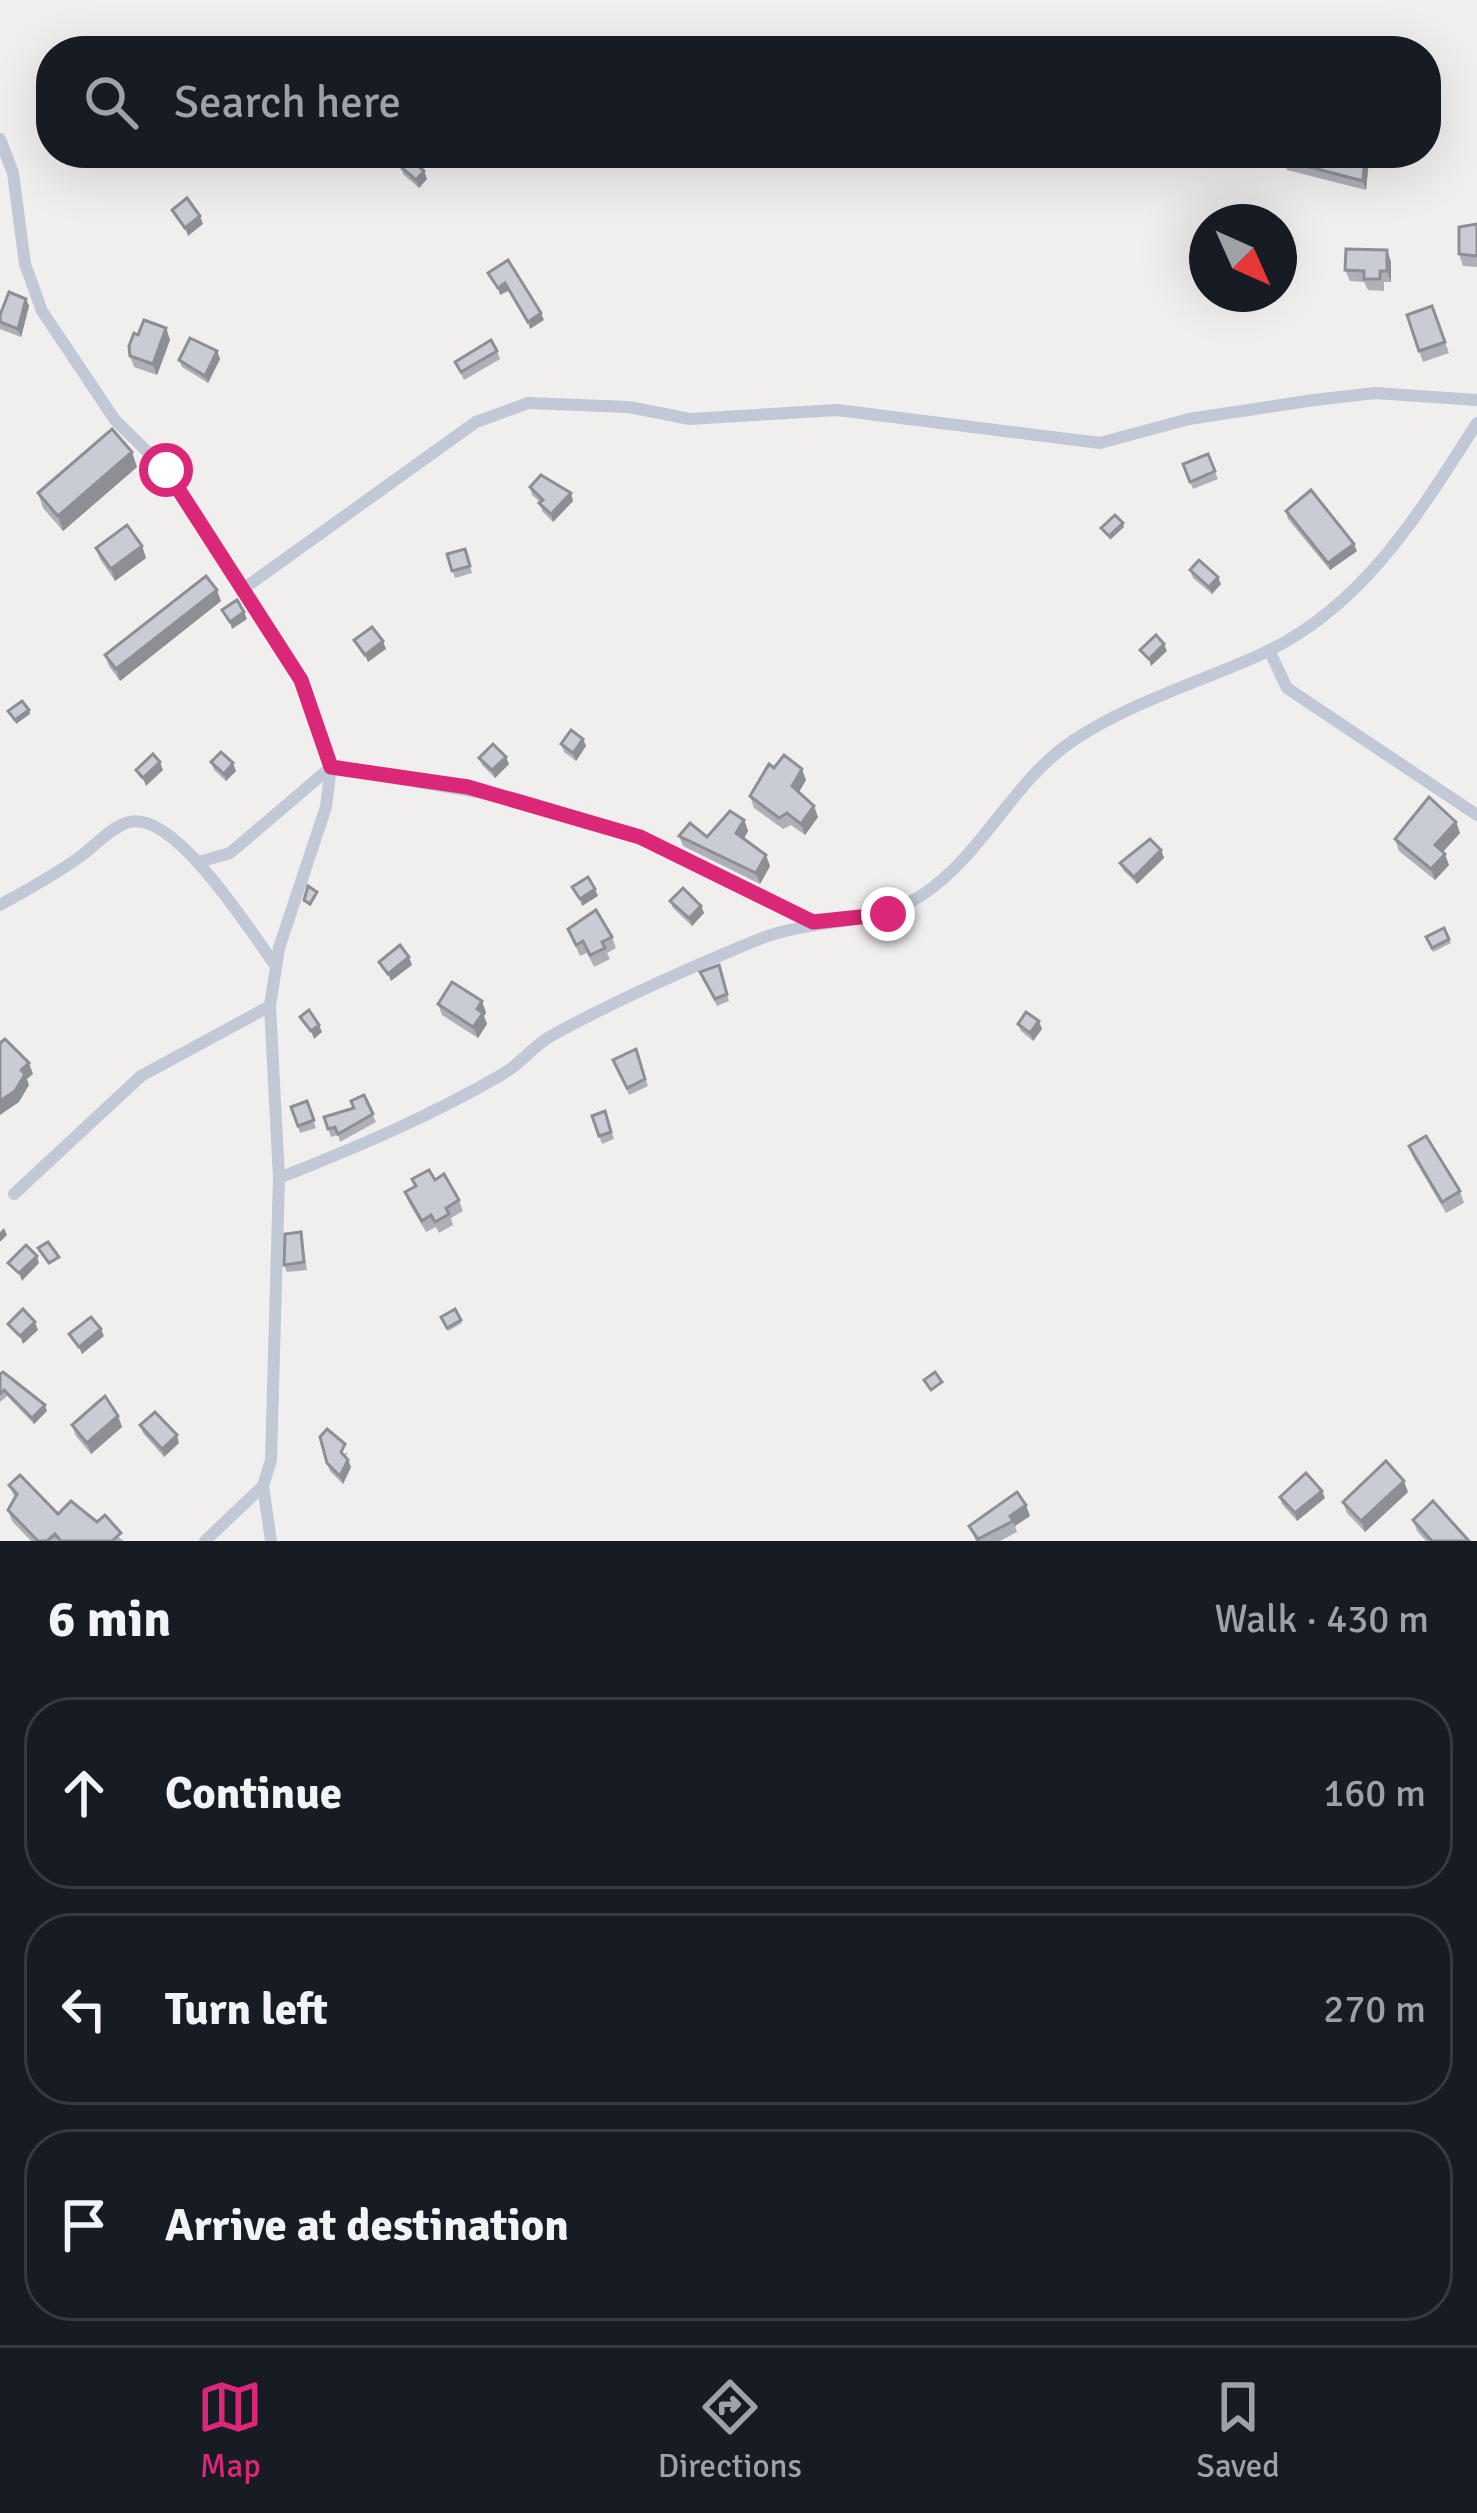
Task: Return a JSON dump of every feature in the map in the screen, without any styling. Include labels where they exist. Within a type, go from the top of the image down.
[{"type":"street","points":[[0,139],[13,173],[25,265],[42,311],[115,420],[166,470],[301,680],[331,767],[326,807],[276,966],[270,1006],[279,1178],[271,1460],[263,1486],[271,1541]]},
{"type":"street","points":[[242,589],[476,422],[527,403],[629,407],[690,419],[836,410],[1100,443],[1189,419],[1375,393],[1477,400]]},
{"type":"street","points":[[279,1178],[371,1142],[506,1073],[546,1039],[760,938],[813,922],[888,914],[922,895],[959,866],[1011,800],[1071,742],[1269,650],[1319,617],[1388,558],[1477,423]]},
{"type":"street","points":[[1269,650],[1287,688],[1477,815]]},
{"type":"street","points":[[199,862],[230,853],[331,767],[468,787],[640,837],[813,922]]},
{"type":"street","points":[[0,905],[129,821],[155,826],[199,862],[276,966]]},
{"type":"street","points":[[14,1194],[141,1076],[270,1006]]},
{"type":"street","points":[[206,1541],[263,1486]]},
{"type":"building","points":[[402,168],[424,171],[416,180]]},
{"type":"building","points":[[1313,168],[1364,168],[1363,181]]},
{"type":"building","points":[[187,198],[200,216],[185,228],[172,210]]},
{"type":"building","points":[[1477,224],[1477,256],[1459,254],[1459,227]]},
{"type":"building","points":[[1346,249],[1387,250],[1387,271],[1380,271],[1380,279],[1364,279],[1364,271],[1345,270]]},
{"type":"building","points":[[508,260],[541,313],[528,322],[505,283],[498,288],[488,273]]},
{"type":"building","points":[[9,292],[26,299],[18,329],[0,322]]},
{"type":"building","points":[[1432,306],[1445,342],[1419,351],[1407,315]]},
{"type":"building","points":[[144,320],[166,328],[153,364],[130,356],[134,333],[138,335]]},
{"type":"building","points":[[190,338],[217,351],[205,376],[179,360]]},
{"type":"building","points":[[491,340],[497,351],[461,372],[455,362]]},
{"type":"building","points":[[112,429],[132,452],[58,516],[38,493]]},
{"type":"building","points":[[1208,454],[1215,471],[1190,482],[1183,464]]},
{"type":"building","points":[[541,475],[571,493],[551,514],[530,487]]},
{"type":"building","points":[[1311,490],[1354,544],[1328,563],[1286,511]]},
{"type":"building","points":[[1115,515],[1123,523],[1109,536],[1101,528]]},
{"type":"building","points":[[127,525],[142,546],[111,569],[96,548]]},
{"type":"building","points":[[465,549],[470,566],[452,571],[447,554]]},
{"type":"building","points":[[1199,560],[1218,577],[1209,587],[1190,570]]},
{"type":"building","points":[[206,576],[217,590],[116,669],[105,655]]},
{"type":"building","points":[[237,600],[244,612],[230,622],[222,610]]},
{"type":"building","points":[[372,627],[383,641],[365,655],[354,640]]},
{"type":"building","points":[[1156,635],[1164,644],[1149,659],[1140,650]]},
{"type":"building","points":[[22,701],[29,710],[15,720],[8,711]]},
{"type":"building","points":[[571,730],[583,739],[573,753],[561,744]]},
{"type":"building","points":[[493,744],[506,757],[492,770],[479,758]]},
{"type":"building","points":[[221,752],[233,763],[224,774],[211,762]]},
{"type":"building","points":[[153,754],[160,762],[143,778],[136,770]]},
{"type":"building","points":[[784,755],[802,769],[792,786],[814,806],[801,824],[787,813],[779,818],[750,796],[769,764],[774,768]]},
{"type":"building","points":[[1429,797],[1456,822],[1435,845],[1445,854],[1431,869],[1395,839]]},
{"type":"building","points":[[730,811],[744,820],[736,833],[766,855],[756,873],[679,836],[690,823],[707,837]]},
{"type":"building","points":[[1150,839],[1161,850],[1134,877],[1120,863]]},
{"type":"building","points":[[588,877],[595,889],[580,899],[572,887]]},
{"type":"building","points":[[308,886],[317,892],[310,904],[304,900]]},
{"type":"building","points":[[683,888],[701,906],[689,918],[670,901]]},
{"type":"building","points":[[596,910],[612,937],[602,942],[605,948],[590,955],[583,941],[576,945],[568,929]]},
{"type":"building","points":[[1444,928],[1449,939],[1432,948],[1426,937]]},
{"type":"building","points":[[400,945],[409,957],[388,974],[379,962]]},
{"type":"building","points":[[719,965],[727,994],[715,999],[700,972]]},
{"type":"building","points":[[452,982],[482,1001],[477,1009],[483,1013],[473,1027],[438,1004]]},
{"type":"building","points":[[309,1010],[319,1025],[311,1031],[300,1017]]},
{"type":"building","points":[[1026,1012],[1039,1021],[1030,1033],[1018,1024]]},
{"type":"building","points":[[5,1039],[29,1063],[21,1070],[25,1074],[15,1091],[0,1101],[0,1043]]},
{"type":"building","points":[[636,1049],[645,1079],[627,1088],[613,1060]]},
{"type":"building","points":[[364,1095],[373,1114],[338,1134],[335,1127],[328,1129],[324,1117],[354,1108],[351,1101]]},
{"type":"building","points":[[307,1101],[314,1120],[298,1126],[291,1107]]},
{"type":"building","points":[[605,1111],[611,1132],[599,1136],[592,1116]]},
{"type":"building","points":[[1426,1136],[1460,1191],[1442,1202],[1409,1146]]},
{"type":"building","points":[[429,1170],[435,1180],[444,1174],[459,1200],[435,1222],[431,1215],[422,1221],[405,1192],[416,1186],[412,1179]]},
{"type":"building","points":[[301,1232],[304,1262],[284,1265],[285,1234]]},
{"type":"building","points":[[48,1242],[59,1257],[49,1263],[38,1248]]},
{"type":"building","points":[[26,1245],[37,1256],[19,1273],[8,1263]]},
{"type":"building","points":[[23,1309],[35,1322],[20,1336],[8,1324]]},
{"type":"building","points":[[455,1309],[461,1320],[447,1328],[441,1317]]},
{"type":"building","points":[[91,1317],[101,1329],[79,1347],[69,1334]]},
{"type":"building","points":[[3,1372],[45,1405],[32,1418],[4,1390],[0,1394]]},
{"type":"building","points":[[935,1372],[942,1382],[931,1390],[924,1380]]},
{"type":"building","points":[[105,1396],[118,1416],[87,1443],[72,1425]]},
{"type":"building","points":[[155,1412],[177,1435],[162,1449],[140,1425]]},
{"type":"building","points":[[327,1429],[345,1444],[341,1452],[348,1460],[340,1476],[327,1463],[320,1437]]},
{"type":"building","points":[[1386,1461],[1404,1481],[1361,1521],[1343,1502]]},
{"type":"building","points":[[1306,1473],[1322,1491],[1295,1513],[1280,1497]]},
{"type":"building","points":[[20,1475],[58,1514],[71,1501],[97,1522],[105,1515],[121,1533],[112,1541],[61,1541],[55,1534],[38,1541],[8,1510],[17,1494],[9,1485]]},
{"type":"building","points":[[1017,1492],[1026,1505],[1010,1516],[1013,1521],[978,1539],[969,1526]]},
{"type":"building","points":[[1433,1501],[1469,1541],[1432,1541],[1413,1520]]},
{"type":"route","points":[[166,470],[301,680],[331,767],[468,787],[640,837],[813,922],[888,914]]}]
